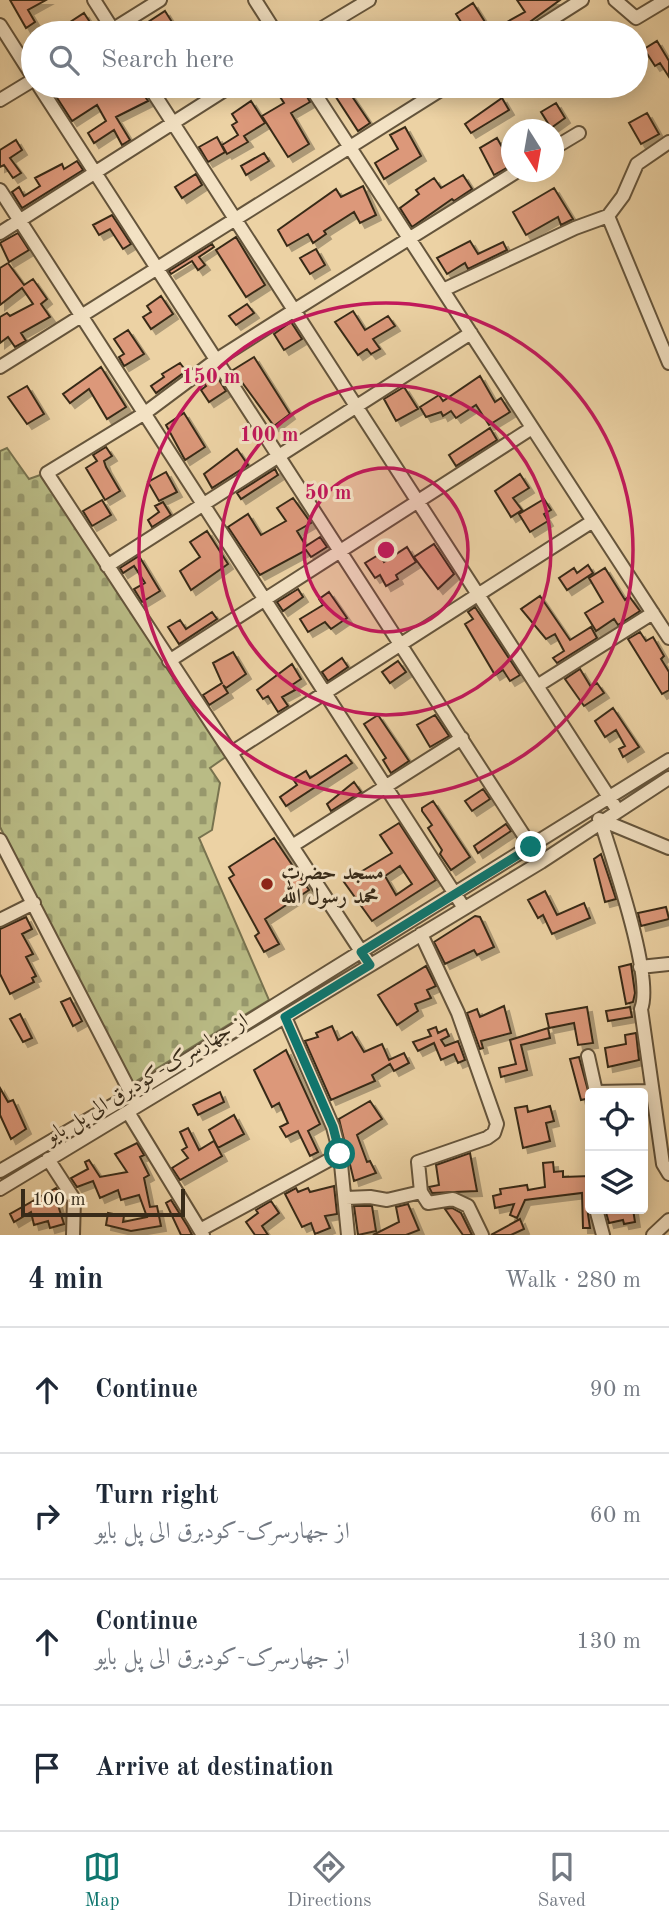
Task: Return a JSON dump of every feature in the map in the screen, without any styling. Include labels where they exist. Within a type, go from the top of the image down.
[{"type":"street","points":[[94,0],[106,21]]},
{"type":"street","points":[[128,21],[160,0]]},
{"type":"street","points":[[255,0],[268,21]]},
{"type":"street","points":[[334,21],[369,0]]},
{"type":"street","points":[[549,21],[582,0]]},
{"type":"street","points":[[615,0],[636,18],[666,0]]},
{"type":"street","points":[[0,24],[21,58]]},
{"type":"street","points":[[0,100],[21,86]]},
{"type":"street","points":[[47,98],[541,862]]},
{"type":"street","points":[[157,98],[618,811]]},
{"type":"street","points":[[0,233],[212,98]]},
{"type":"street","points":[[318,98],[669,638]]},
{"type":"street","points":[[0,367],[428,98]]},
{"type":"street","points":[[564,142],[579,133]]},
{"type":"street","points":[[443,290],[575,228],[608,216],[623,196],[637,164],[669,142]]},
{"type":"street","points":[[370,965],[47,473],[145,413],[216,360],[501,181]]},
{"type":"street","points":[[0,190],[327,692],[464,908]]},
{"type":"street","points":[[608,216],[669,363]]},
{"type":"street","points":[[107,566],[471,333]]},
{"type":"street","points":[[169,661],[533,428]]},
{"type":"street","points":[[230,753],[593,521]]},
{"type":"street","points":[[537,686],[653,613]]},
{"type":"street","points":[[292,846],[462,738]]},
{"type":"street","name":"از جهارسرک-کودبرق الی پل بایو","points":[[0,1189],[361,952],[669,760]]},
{"type":"street","name":"از جهارسرک-کودبرق الی پل بایو","points":[[0,1171],[133,1104],[285,1017],[541,862],[669,778]]},
{"type":"street","points":[[592,809],[601,822],[625,900],[640,967],[644,1002],[641,1009],[651,1091],[663,1164],[669,1174]]},
{"type":"street","points":[[601,822],[669,848]]},
{"type":"street","points":[[0,839],[201,1233],[340,1154]]},
{"type":"street","points":[[0,920],[34,903]]},
{"type":"street","points":[[421,934],[458,1013],[497,1124],[494,1133],[487,1138],[418,1162],[421,1192],[424,1201],[428,1203],[453,1199],[468,1206],[482,1235]]},
{"type":"street","points":[[640,967],[669,964]]},
{"type":"street","points":[[285,1017],[333,1127],[340,1154],[348,1235]]},
{"type":"street","points":[[588,1056],[596,1092],[651,1091]]},
{"type":"street","points":[[48,1159],[74,1199],[73,1235]]},
{"type":"street","points":[[346,1198],[370,1197],[387,1200],[421,1192]]},
{"type":"street","points":[[597,1214],[603,1235]]},
{"type":"street","points":[[653,1235],[669,1220]]},
{"type":"green space","points":[[7,448],[29,479],[43,474],[227,756],[210,768],[220,783],[212,830],[199,838],[269,1000],[133,1083],[0,827],[0,451]]},
{"type":"building","points":[[10,0],[46,0],[28,10],[34,21],[22,21]]},
{"type":"building","points":[[517,0],[560,0],[531,21],[509,21],[525,12]]},
{"type":"building","points":[[473,3],[484,21],[460,21],[456,14]]},
{"type":"building","points":[[165,11],[171,21],[150,21]]},
{"type":"building","points":[[84,13],[89,21],[72,21]]},
{"type":"building","points":[[657,41],[669,61],[669,77],[660,63],[655,66],[648,55],[648,47]]},
{"type":"building","points":[[57,98],[146,98],[148,101],[116,117],[130,140],[122,145],[114,130],[94,143],[88,133],[106,121],[97,105],[72,121]]},
{"type":"building","points":[[281,98],[308,98],[310,102],[291,113],[309,144],[288,157],[262,116],[284,103]]},
{"type":"building","points":[[337,98],[353,98],[370,123],[358,131]]},
{"type":"building","points":[[502,98],[509,110],[471,133],[465,124]]},
{"type":"building","points":[[251,101],[265,123],[244,136],[248,142],[227,154],[222,145],[238,135],[232,125],[237,122],[232,114]]},
{"type":"building","points":[[556,103],[565,118],[545,119],[541,112]]},
{"type":"building","points":[[647,113],[659,134],[641,144],[629,123]]},
{"type":"building","points":[[405,127],[421,156],[384,179],[375,163],[398,149],[390,135]]},
{"type":"building","points":[[217,137],[225,152],[208,162],[199,147]]},
{"type":"building","points":[[497,138],[501,145],[501,171],[494,175],[480,148]]},
{"type":"building","points":[[16,140],[22,150],[10,158],[21,173],[13,178],[4,165],[0,167],[0,150]]},
{"type":"building","points":[[264,153],[269,161],[246,175],[241,166]]},
{"type":"building","points":[[77,161],[83,170],[22,208],[12,192],[19,187],[24,196],[40,186],[35,178],[62,164],[64,169]]},
{"type":"building","points":[[196,174],[202,185],[182,198],[175,187]]},
{"type":"building","points":[[463,175],[472,189],[454,201],[452,199],[412,227],[400,208],[419,194],[416,190],[434,178],[441,188]]},
{"type":"building","points":[[363,186],[376,215],[360,223],[354,212],[324,231],[326,234],[313,243],[308,234],[287,246],[278,230],[336,189],[341,197]]},
{"type":"building","points":[[554,188],[573,219],[561,225],[558,217],[526,235],[513,212]]},
{"type":"building","points":[[112,215],[131,244],[123,249],[110,229],[99,235],[93,225]]},
{"type":"building","points":[[18,233],[29,250],[9,262],[0,243]]},
{"type":"building","points":[[236,237],[265,285],[246,297],[216,250]]},
{"type":"building","points":[[470,241],[478,254],[503,242],[507,250],[468,269],[465,263],[447,274],[437,258]]},
{"type":"building","points":[[212,244],[214,247],[199,257],[205,265],[198,270],[192,261],[171,274],[169,271]]},
{"type":"building","points":[[316,249],[325,265],[310,274],[300,258]]},
{"type":"building","points":[[8,263],[24,285],[33,279],[47,299],[41,304],[50,317],[21,333],[26,341],[15,347],[8,337],[0,343],[0,317],[7,313],[10,316],[33,304],[22,288],[0,305],[0,268]]},
{"type":"building","points":[[161,296],[173,314],[151,329],[143,317],[151,312],[147,306]]},
{"type":"building","points":[[247,304],[254,313],[236,325],[229,316]]},
{"type":"building","points":[[353,311],[365,330],[388,316],[395,326],[373,339],[380,349],[371,354],[367,349],[358,355],[335,322]]},
{"type":"building","points":[[291,322],[302,339],[284,350],[274,334]]},
{"type":"building","points":[[128,330],[144,354],[124,366],[119,357],[124,354],[114,339]]},
{"type":"building","points":[[254,357],[290,414],[274,426],[233,370]]},
{"type":"building","points":[[180,363],[186,371],[156,393],[151,386],[164,377],[162,374]]},
{"type":"building","points":[[101,367],[126,407],[107,419],[89,389],[70,403],[63,394]]},
{"type":"building","points":[[214,372],[226,391],[209,402],[201,390],[206,386],[202,381]]},
{"type":"building","points":[[480,376],[495,402],[501,398],[510,412],[489,425],[476,405],[456,418],[451,411],[443,416],[441,412],[426,417],[420,407],[439,395],[443,401]]},
{"type":"building","points":[[27,386],[44,414],[27,424],[8,397]]},
{"type":"building","points":[[404,387],[418,409],[396,421],[384,399]]},
{"type":"building","points":[[184,413],[205,447],[185,460],[166,425]]},
{"type":"building","points":[[490,428],[497,440],[456,466],[449,455]]},
{"type":"building","points":[[106,447],[112,456],[104,461],[120,491],[105,500],[86,468],[97,461],[93,455]]},
{"type":"building","points":[[237,449],[248,465],[212,488],[204,474]]},
{"type":"building","points":[[275,469],[278,475],[241,499],[237,493]]},
{"type":"building","points":[[166,472],[177,492],[159,501],[148,482]]},
{"type":"building","points":[[520,474],[529,488],[513,498],[522,510],[511,517],[495,491]]},
{"type":"building","points":[[293,498],[311,523],[297,531],[306,546],[320,537],[327,547],[311,557],[306,550],[260,575],[228,527],[248,514],[261,535],[286,521],[277,508]]},
{"type":"building","points":[[544,499],[551,510],[544,514],[548,521],[530,532],[519,514]]},
{"type":"building","points":[[102,500],[111,515],[92,526],[83,511]]},
{"type":"building","points":[[163,502],[171,515],[152,527],[148,520],[159,512],[155,506]]},
{"type":"building","points":[[207,531],[228,564],[191,590],[180,571],[200,557],[190,542]]},
{"type":"building","points":[[434,544],[454,574],[438,589],[414,557]]},
{"type":"building","points":[[407,547],[416,562],[396,575],[398,579],[386,586],[380,575],[375,578],[365,563],[380,554],[384,562]]},
{"type":"building","points":[[139,556],[160,591],[142,602],[134,589],[145,583],[134,566],[123,573],[120,568]]},
{"type":"building","points":[[588,565],[593,573],[567,590],[559,578],[574,568],[577,573]]},
{"type":"building","points":[[605,568],[625,600],[629,596],[640,611],[618,625],[614,619],[596,631],[585,613],[603,602],[589,578]]},
{"type":"building","points":[[298,589],[303,597],[283,611],[277,602]]},
{"type":"building","points":[[329,592],[347,618],[331,629],[325,622],[308,632],[300,619],[323,605],[319,599]]},
{"type":"building","points":[[540,596],[570,640],[591,627],[597,638],[557,663],[553,658],[564,651],[555,634],[546,639],[521,609]]},
{"type":"building","points":[[475,607],[520,675],[510,681],[503,670],[495,675],[465,624],[473,619],[468,612]]},
{"type":"building","points":[[212,612],[217,619],[179,644],[168,627],[180,620],[186,629]]},
{"type":"building","points":[[640,632],[646,641],[653,637],[664,656],[661,659],[669,672],[669,690],[662,694],[628,639]]},
{"type":"building","points":[[233,652],[246,674],[226,688],[223,685],[228,693],[209,705],[203,695],[222,683],[213,663]]},
{"type":"building","points":[[342,658],[348,667],[328,681],[322,672]]},
{"type":"building","points":[[398,661],[406,672],[390,683],[382,672]]},
{"type":"building","points":[[292,664],[301,679],[292,685],[295,690],[282,697],[288,706],[278,712],[268,696],[263,699],[257,690]]},
{"type":"building","points":[[580,669],[591,687],[597,683],[604,693],[584,706],[565,679]]},
{"type":"building","points":[[613,708],[639,747],[623,757],[619,749],[625,746],[616,730],[605,737],[595,721]]},
{"type":"building","points":[[378,715],[409,761],[391,773],[383,760],[386,758],[364,724]]},
{"type":"building","points":[[435,715],[449,736],[430,747],[417,725]]},
{"type":"building","points":[[346,755],[352,763],[286,806],[280,797],[297,785],[293,779],[306,771],[310,778]]},
{"type":"building","points":[[354,782],[361,792],[331,811],[327,804]]},
{"type":"building","points":[[483,789],[490,799],[472,811],[465,801]]},
{"type":"building","points":[[433,801],[470,857],[451,870],[440,854],[442,850],[428,828],[432,825],[422,811],[422,808]]},
{"type":"building","points":[[399,823],[436,880],[372,921],[344,882],[392,853],[380,835]],"holes":[[[400,866],[412,884],[396,895],[385,876]]]},
{"type":"building","points":[[506,824],[511,831],[478,853],[474,846]]},
{"type":"building","points":[[274,838],[309,890],[265,919],[279,944],[264,952],[255,936],[259,933],[229,878],[234,875],[229,867]]},
{"type":"building","points":[[601,854],[616,899],[605,902],[594,859]]},
{"type":"building","points":[[545,891],[557,915],[584,903],[590,918],[552,934],[543,915],[538,918],[528,900]]},
{"type":"building","points":[[666,907],[669,919],[641,926],[638,913]]},
{"type":"building","points":[[475,916],[480,917],[494,947],[477,955],[474,950],[445,964],[434,942]]},
{"type":"building","points":[[26,917],[32,929],[22,934],[33,954],[26,957],[36,976],[32,978],[34,982],[10,994],[0,974],[0,929]]},
{"type":"building","points":[[631,964],[635,993],[633,1002],[626,1004],[619,967]]},
{"type":"building","points":[[426,966],[436,986],[427,990],[431,998],[415,1004],[418,1011],[397,1025],[378,995]]},
{"type":"building","points":[[70,998],[82,1021],[73,1026],[61,1002]]},
{"type":"building","points":[[504,1006],[511,1033],[481,1041],[483,1048],[480,1049],[467,1013],[477,1009],[480,1017]]},
{"type":"building","points":[[587,1007],[593,1043],[578,1045],[574,1023],[549,1028],[546,1014]]},
{"type":"building","points":[[630,1007],[632,1017],[608,1021],[606,1011]]},
{"type":"building","points":[[20,1014],[32,1038],[23,1042],[10,1019]]},
{"type":"building","points":[[332,1026],[338,1040],[352,1032],[364,1052],[382,1044],[389,1060],[404,1053],[409,1063],[394,1071],[390,1064],[372,1075],[375,1081],[331,1100],[305,1041],[318,1037],[316,1033]]},
{"type":"building","points":[[436,1027],[438,1033],[446,1029],[449,1036],[441,1040],[445,1046],[458,1041],[465,1060],[458,1063],[454,1054],[441,1060],[434,1043],[418,1051],[413,1042],[431,1036],[428,1030]]},
{"type":"building","points":[[548,1028],[550,1038],[521,1045],[527,1070],[501,1077],[499,1068],[516,1064],[510,1040]]},
{"type":"building","points":[[636,1033],[639,1060],[608,1067],[605,1048],[626,1044],[625,1035]]},
{"type":"building","points":[[286,1050],[320,1124],[308,1131],[318,1152],[310,1156],[298,1131],[286,1137],[280,1127],[288,1123],[279,1103],[272,1107],[254,1070]]},
{"type":"building","points":[[579,1057],[587,1088],[585,1088],[585,1099],[581,1100],[570,1059]]},
{"type":"building","points":[[0,1088],[8,1102],[13,1100],[26,1129],[11,1139],[0,1115]]},
{"type":"building","points":[[220,1092],[224,1102],[198,1115],[193,1105]]},
{"type":"building","points":[[370,1101],[382,1119],[357,1135],[367,1162],[370,1161],[376,1173],[354,1181],[339,1119]]},
{"type":"building","points":[[527,1106],[528,1112],[550,1106],[554,1121],[546,1123],[550,1141],[523,1148],[515,1108]]},
{"type":"building","points":[[234,1115],[244,1134],[218,1148],[209,1130]]},
{"type":"building","points":[[188,1128],[199,1150],[214,1141],[222,1156],[180,1180],[172,1168],[188,1158],[182,1150],[187,1147],[180,1132]]},
{"type":"building","points":[[137,1143],[144,1155],[140,1157],[149,1175],[144,1178],[150,1207],[157,1206],[161,1226],[131,1231],[106,1225],[108,1213],[124,1216],[123,1222],[147,1217],[139,1195],[121,1200],[118,1190],[100,1198],[93,1181],[77,1187],[71,1178],[88,1169],[85,1162],[89,1160],[100,1177],[127,1172],[115,1154]]},
{"type":"building","points":[[470,1153],[477,1191],[432,1193],[429,1187],[439,1185],[436,1165]]},
{"type":"building","points":[[553,1162],[554,1172],[563,1171],[563,1177],[585,1176],[585,1214],[588,1214],[590,1228],[583,1228],[582,1193],[525,1200],[517,1218],[510,1215],[514,1204],[495,1208],[493,1196],[501,1194],[500,1189],[527,1185],[528,1190],[545,1187],[543,1163]]},
{"type":"building","points":[[334,1186],[337,1214],[325,1216],[330,1228],[315,1234],[311,1223],[302,1227],[285,1194],[296,1188],[298,1192],[308,1188],[310,1192]]},
{"type":"building","points":[[56,1188],[61,1196],[56,1199],[64,1224],[50,1228],[48,1221],[34,1225],[31,1212],[14,1222],[10,1214]]},
{"type":"building","points":[[171,1200],[192,1235],[181,1235],[166,1203]]},
{"type":"building","points":[[271,1201],[279,1213],[262,1226],[268,1235],[255,1235],[246,1222],[258,1213],[256,1210]]},
{"type":"building","points":[[408,1204],[419,1230],[406,1235],[373,1235],[399,1222],[396,1207]]},
{"type":"building","points":[[354,1206],[372,1206],[376,1231],[358,1235]]},
{"type":"building","points":[[452,1208],[461,1213],[472,1235],[463,1235],[445,1209]]},
{"type":"building","points":[[606,1214],[634,1214],[635,1222],[624,1224],[623,1220],[609,1223]]},
{"type":"building","points":[[520,1219],[524,1229],[511,1235],[491,1235]]},
{"type":"place","name":"مسجد حضرت محمد رسول الله","points":[[267,884]]},
{"type":"route","points":[[340,1154],[333,1127],[285,1017],[370,965],[361,952],[531,847]]}]
